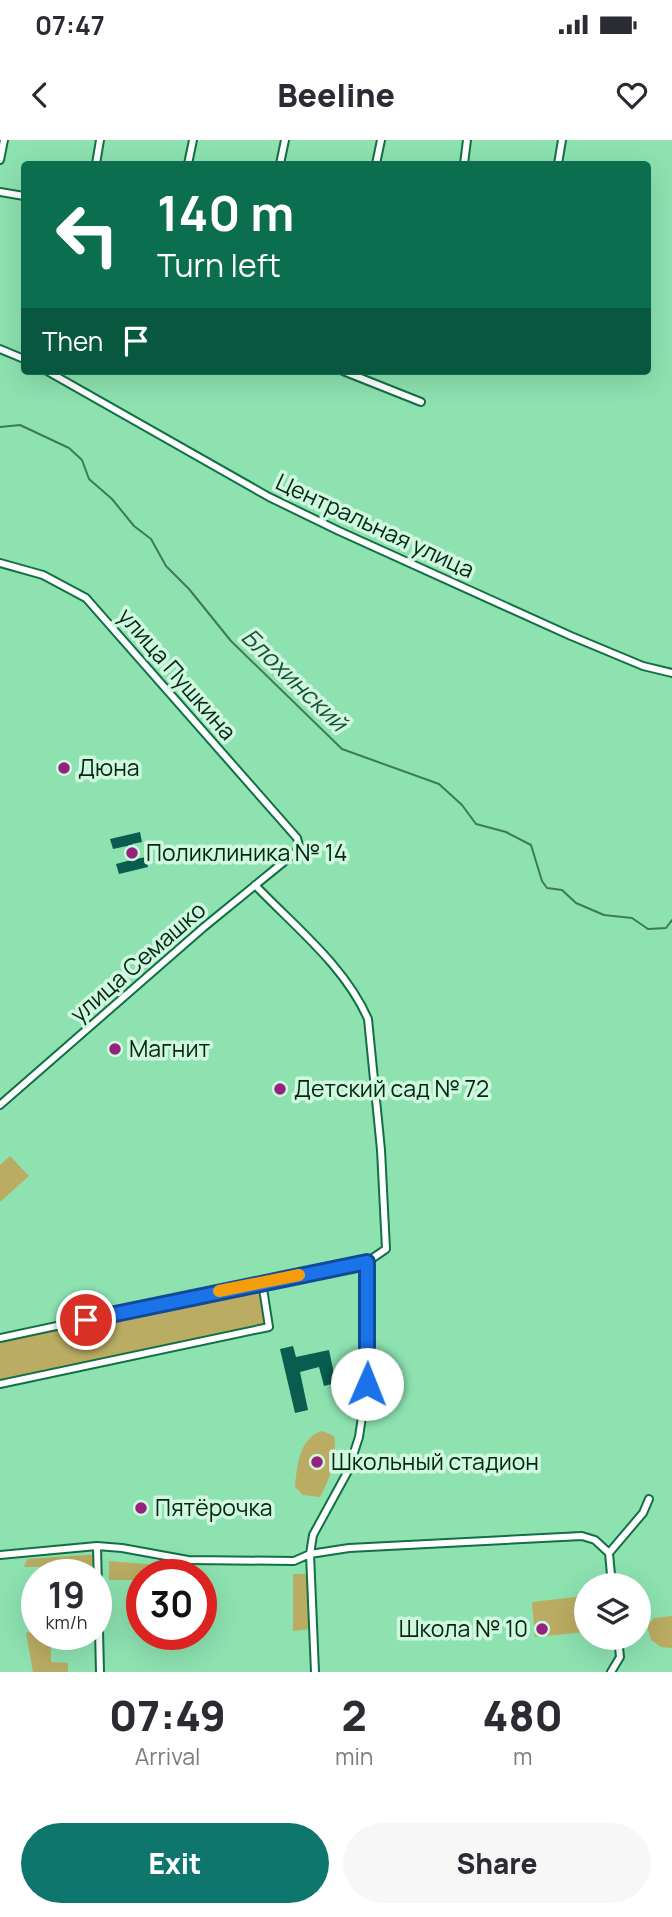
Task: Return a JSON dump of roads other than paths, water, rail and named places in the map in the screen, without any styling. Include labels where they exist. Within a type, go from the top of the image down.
[{"type":"street","points":[[0,160],[4,140]]},
{"type":"street","points":[[96,161],[100,140]]},
{"type":"street","points":[[189,161],[193,140]]},
{"type":"street","points":[[281,161],[285,140]]},
{"type":"street","points":[[377,161],[381,140]]},
{"type":"street","points":[[464,161],[467,140]]},
{"type":"street","points":[[558,161],[562,140]]},
{"type":"street","points":[[0,192],[21,196]]},
{"type":"street","points":[[0,349],[21,358]]},
{"type":"street","name":"Центральная улица","points":[[54,375],[269,497],[327,525],[643,666],[672,673]]},
{"type":"street","points":[[353,375],[421,402]]},
{"type":"street","name":"улица Пушкина","points":[[0,563],[43,575],[86,598],[297,838],[299,846]]},
{"type":"street","name":"улица Семашко","points":[[0,1105],[296,852],[299,846]]},
{"type":"street","points":[[0,1338],[367,1262],[386,1248],[381,1148],[368,1019],[340,973],[255,885]]},
{"type":"street","points":[[316,1672],[310,1554],[313,1535],[348,1471],[359,1437],[368,1376],[367,1262]]},
{"type":"street","points":[[0,1384],[269,1327],[261,1282]]},
{"type":"street","points":[[609,1553],[643,1513],[649,1499]]},
{"type":"street","points":[[0,1555],[97,1546],[188,1560],[293,1561],[310,1554],[349,1548],[582,1536],[595,1540],[609,1553],[611,1573]]},
{"type":"street","points":[[97,1546],[100,1672]]},
{"type":"street","points":[[611,1672],[620,1657],[619,1650]]},
{"type":"waterway","name":"Блохинский","points":[[0,427],[20,425],[69,448],[82,460],[89,479],[112,499],[134,526],[151,539],[166,566],[189,589],[231,641],[342,749],[439,784],[462,805],[476,824],[506,832],[531,845],[542,881],[547,888],[562,890],[576,903],[604,915],[632,918],[648,929],[666,928],[672,920]]},
{"type":"place","name":"Дюна","points":[[64,768]]},
{"type":"place","name":"Поликлиника № 14","points":[[132,853]]},
{"type":"place","name":"Магнит","points":[[115,1049]]},
{"type":"place","name":"Детский сад № 72","points":[[280,1089]]},
{"type":"place","name":"Школьный стадион","points":[[317,1462]]},
{"type":"place","name":"Пятёрочка","points":[[141,1508]]},
{"type":"place","name":"Школа № 10","points":[[542,1629]]}]
